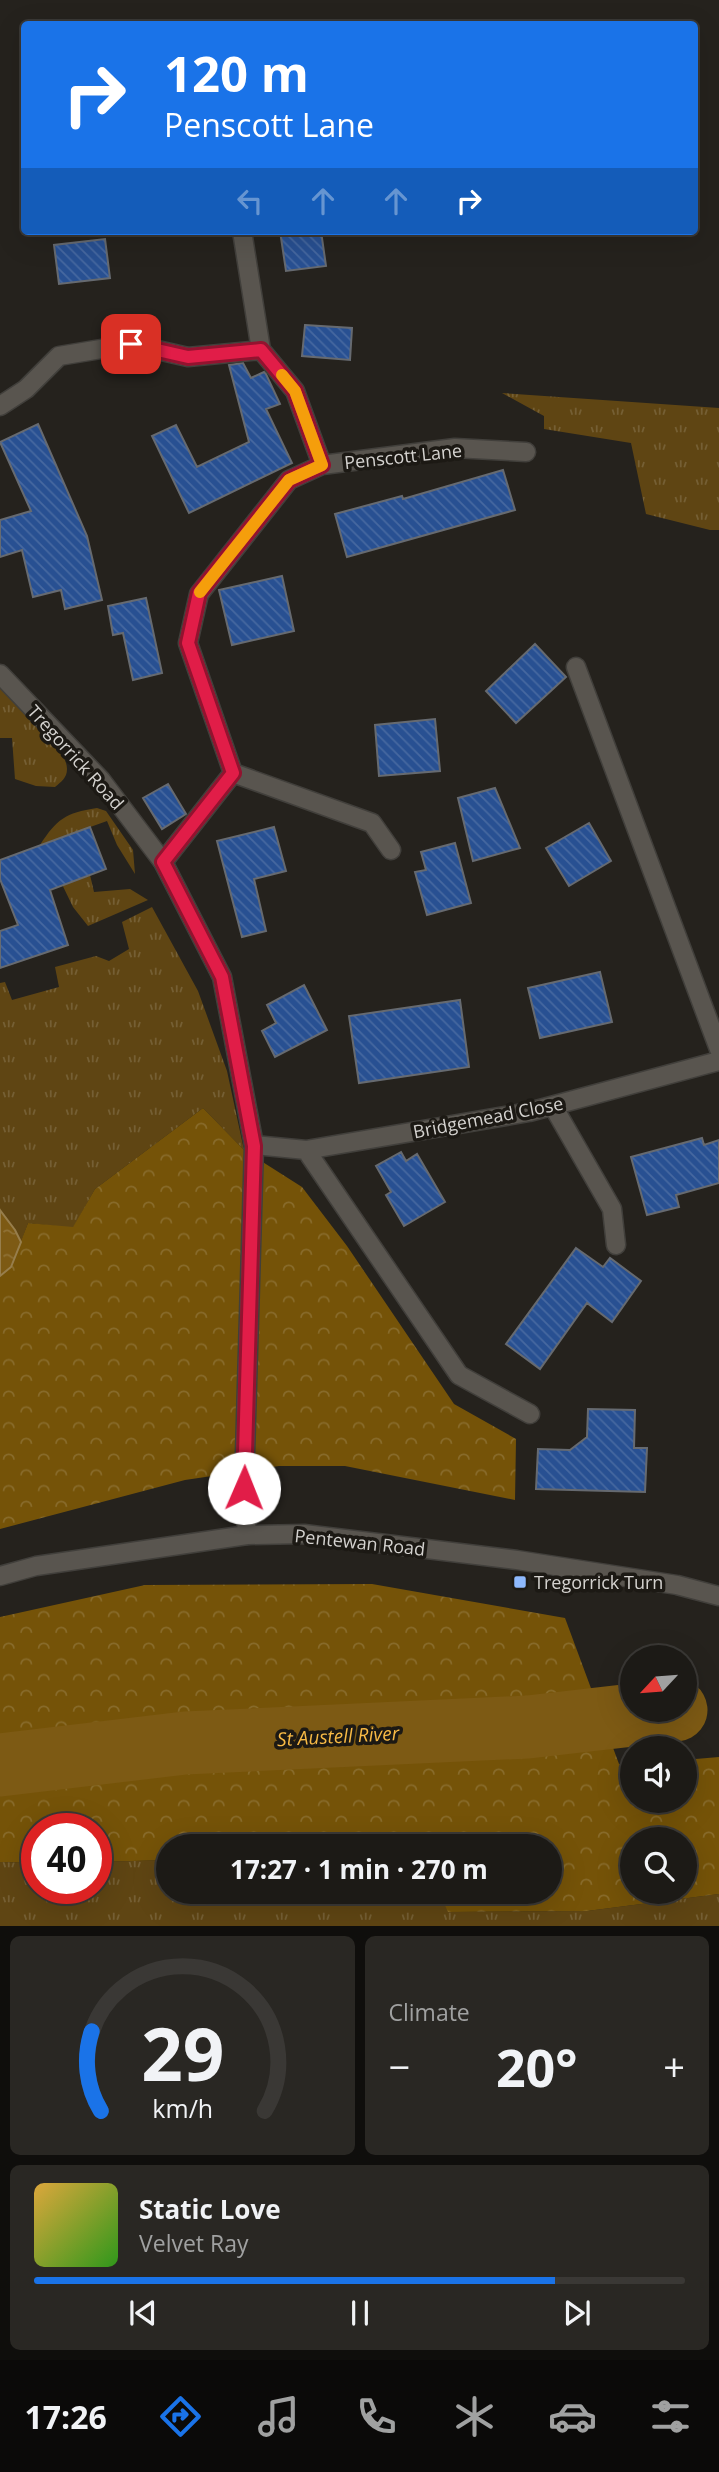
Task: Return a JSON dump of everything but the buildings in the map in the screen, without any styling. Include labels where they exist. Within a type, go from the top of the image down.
[{"type":"street","points":[[0,406],[26,389],[59,356],[131,344],[188,357],[261,350],[243,235]]},
{"type":"street","name":"Penscott Lane","points":[[261,350],[295,391],[322,465]]},
{"type":"street","name":"Penscott Lane","points":[[233,773],[188,643],[199,593],[289,480],[322,465],[455,448],[526,452]]},
{"type":"street","points":[[576,667],[719,1049]]},
{"type":"street","name":"Tregorrick Road","points":[[0,674],[101,780],[163,862],[222,977],[254,1146],[244,1488],[247,1535]]},
{"type":"street","points":[[163,862],[233,773],[372,822],[391,850]]},
{"type":"street","name":"Bridgemead Close","points":[[254,1146],[306,1150],[530,1112],[719,1061]]},
{"type":"street","points":[[554,1106],[612,1209],[615,1245]]},
{"type":"street","points":[[306,1150],[459,1375],[530,1415]]},
{"type":"street","name":"Pentewan Road","points":[[0,1576],[36,1566],[247,1535],[304,1534],[517,1560],[677,1585],[719,1596]]},
{"type":"green space","points":[[502,393],[719,408],[719,530],[646,514],[631,443],[544,429],[544,416]]},
{"type":"green space","points":[[0,680],[40,722],[65,759],[66,775],[55,787],[36,786],[15,779],[12,738],[0,738]]},
{"type":"green space","points":[[97,808],[106,811],[133,850],[135,874],[117,845],[107,821],[40,845],[57,823],[69,815]]},
{"type":"green space","points":[[57,874],[84,877],[90,875],[94,892],[130,889],[148,900],[88,926],[73,907]]},
{"type":"green space","points":[[152,907],[198,991],[227,1071],[244,1150],[203,1108],[95,1189],[73,1228],[28,1223],[21,1242],[0,1210],[0,983],[5,982],[12,1000],[59,987],[55,967],[96,956],[109,961],[129,949],[122,922]]},
{"type":"green space","points":[[203,1108],[244,1150],[302,1187],[347,1246],[454,1404],[516,1439],[515,1500],[345,1466],[279,1466],[185,1480],[0,1529],[0,1276],[11,1267],[28,1223],[73,1227],[95,1189]]},
{"type":"green space","points":[[372,1584],[565,1618],[620,1764],[620,1813],[697,1813],[697,1759],[719,1757],[719,1894],[697,1897],[697,1827],[620,1827],[620,1904],[641,1904],[587,1911],[448,1912],[444,1904],[562,1904],[562,1834],[156,1834],[156,1860],[112,1862],[112,1813],[21,1813],[21,1863],[0,1862],[0,1617],[145,1585]]},
{"type":"green space","points":[[156,1860],[156,1904],[445,1904],[449,1912],[587,1911],[641,1904],[697,1904],[697,1897],[719,1894],[719,1926],[0,1926],[0,1862],[21,1863],[21,1904],[112,1904],[112,1862]]},
{"type":"water","points":[[0,1210],[21,1242],[11,1267],[0,1276]]},
{"type":"waterway","name":"St Austell River","points":[[0,1765],[185,1743],[528,1727],[620,1716]]},
{"type":"slow traffic","points":[[200,592],[289,480],[322,465],[295,391],[282,375]]},
{"type":"place","name":"Tregorrick Turn","points":[[520,1582]]},
{"type":"route","points":[[131,344],[188,357],[261,350],[295,391],[322,465],[289,480],[199,593],[188,643],[233,773],[163,862],[222,977],[254,1146],[244,1488]]}]
